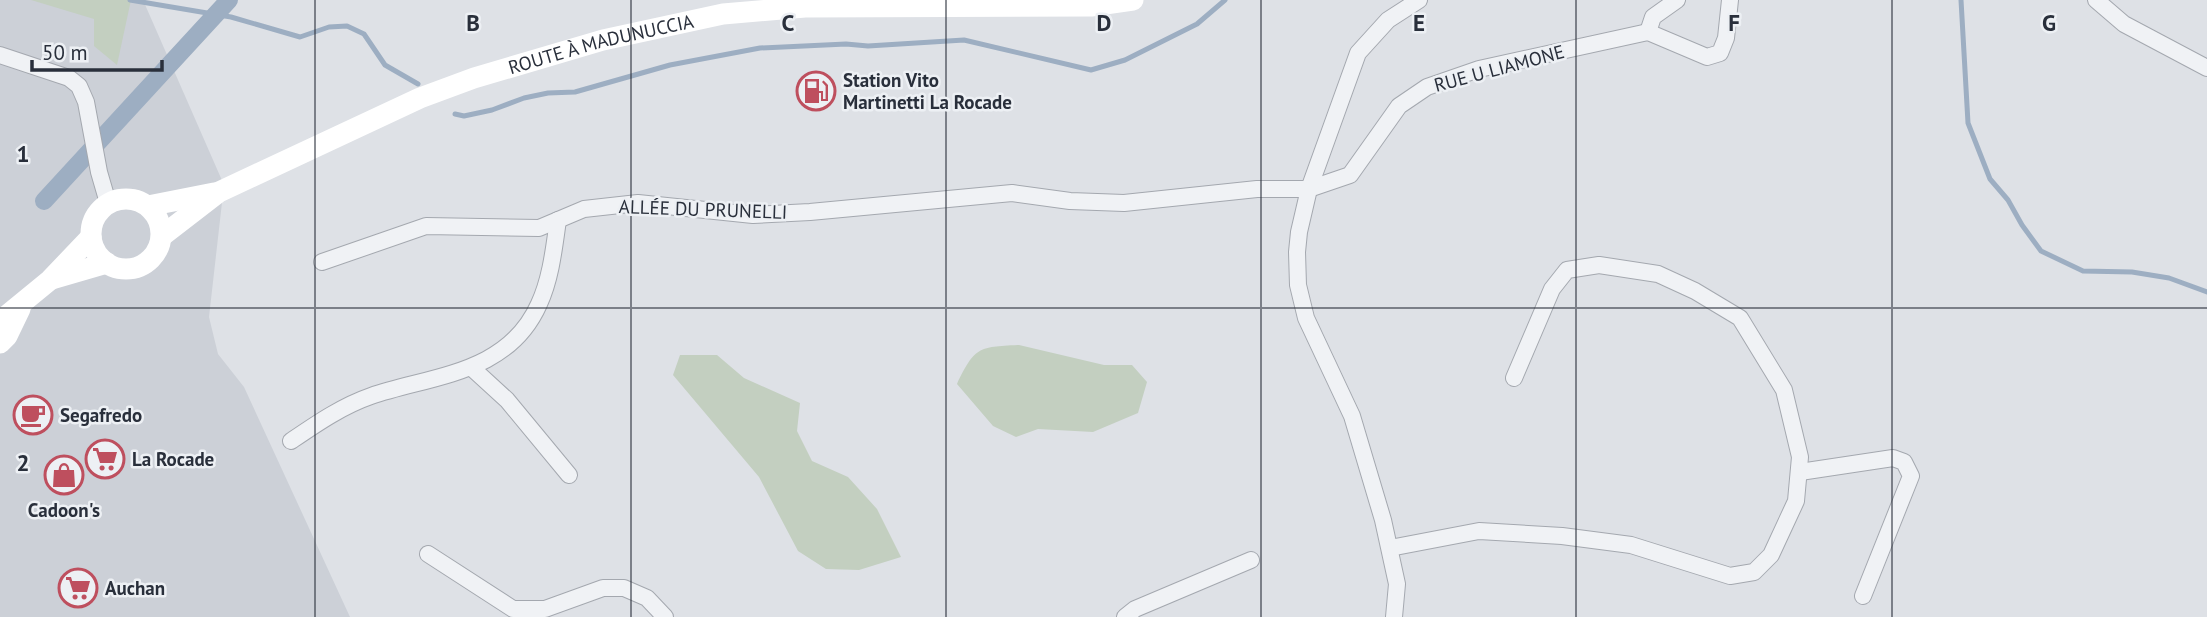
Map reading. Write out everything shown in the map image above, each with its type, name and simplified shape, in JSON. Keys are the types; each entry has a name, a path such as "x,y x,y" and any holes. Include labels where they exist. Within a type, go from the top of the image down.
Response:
{"main road":[{"name":"ROUTE À MADUNUCCIA","path":"162,236 219,192 365,122 463,82 603,40 715,16 805,7 1091,6 1133,0"},
{"name":"ROUTE À MADUNUCCIA","path":"148,206 219,192"},
{"path":"129,198 148,206 161,225 162,236 156,254 139,267 128,269 107,263 99,256 91,237 94,217 108,203 129,198"},
{"path":"0,321 50,280 91,237"},
{"path":"50,280 107,263"},
{"path":"0,343 7,336 22,303"}],"street":[{"path":"1394,617 1397,584 1390,548 1352,416 1306,318 1298,285 1299,232 1309,189 1358,53 1388,20 1419,0"},
{"path":"1677,0 1653,17 1648,32 1707,57 1720,53 1726,38 1730,0"},
{"path":"2096,0 2124,24 2207,68"},
{"name":"RUE U LIAMONE","path":"1309,189 1350,174 1399,106 1427,87 1479,69 1648,32"},
{"path":"0,55 69,78 79,86 86,103 99,172 108,203"},
{"name":"ALLÉE DU PRUNELLI","path":"322,262 426,226 539,228 584,209 638,203 752,215 1012,193 1070,201 1124,203 1257,189 1309,189"},
{"path":"291,441 322,419 369,396 471,368 519,334 540,303 552,262 558,220"},
{"path":"1390,548 1479,531 1562,536 1631,545 1730,576 1754,572 1771,555 1796,501 1800,457 1784,390 1740,318 1695,291 1658,274 1599,265 1567,270 1552,289 1514,378"},
{"path":"471,368 507,400 569,475"},
{"path":"1800,472 1893,458 1904,462 1911,476 1863,596"},
{"path":"428,554 513,609 544,609 603,588 624,588 647,598 665,617"},
{"path":"1125,617 1135,609 1251,560"}],"shaded area":[{"path":"0,0 143,0 224,185 209,317 218,354 244,387 350,617 0,617"}],"green space":[{"path":"31,0 131,0 117,65 94,46 94,19"},
{"path":"1019,345 1104,365 1132,365 1147,382 1138,413 1093,432 1038,429 1016,437 993,426 957,384 979,351"},
{"path":"680,355 717,355 744,378 800,403 797,431 812,461 848,477 877,509 901,557 859,570 826,569 798,551 759,477 673,375"}],"waterway":[{"path":"130,0 231,17 300,37 329,27 347,26 364,34 385,65 418,84"},
{"path":"44,201 229,0"},
{"path":"455,114 464,116 492,110 524,98 548,93 575,92 670,65 760,48 846,44 868,46 964,40 1091,70 1125,60 1197,24 1225,0"},
{"path":"1961,0 1968,123 1990,179 2008,200 2041,251 2083,271 2132,272 2169,278 2207,292"}],"place":[{"name":"Station Vito Martinetti La Rocade","path":"816,91"},
{"name":"Segafredo","path":"33,415"},
{"name":"La Rocade","path":"105,459"},
{"name":"Cadoon's","path":"64,475"},
{"name":"Auchan","path":"78,588"}]}
